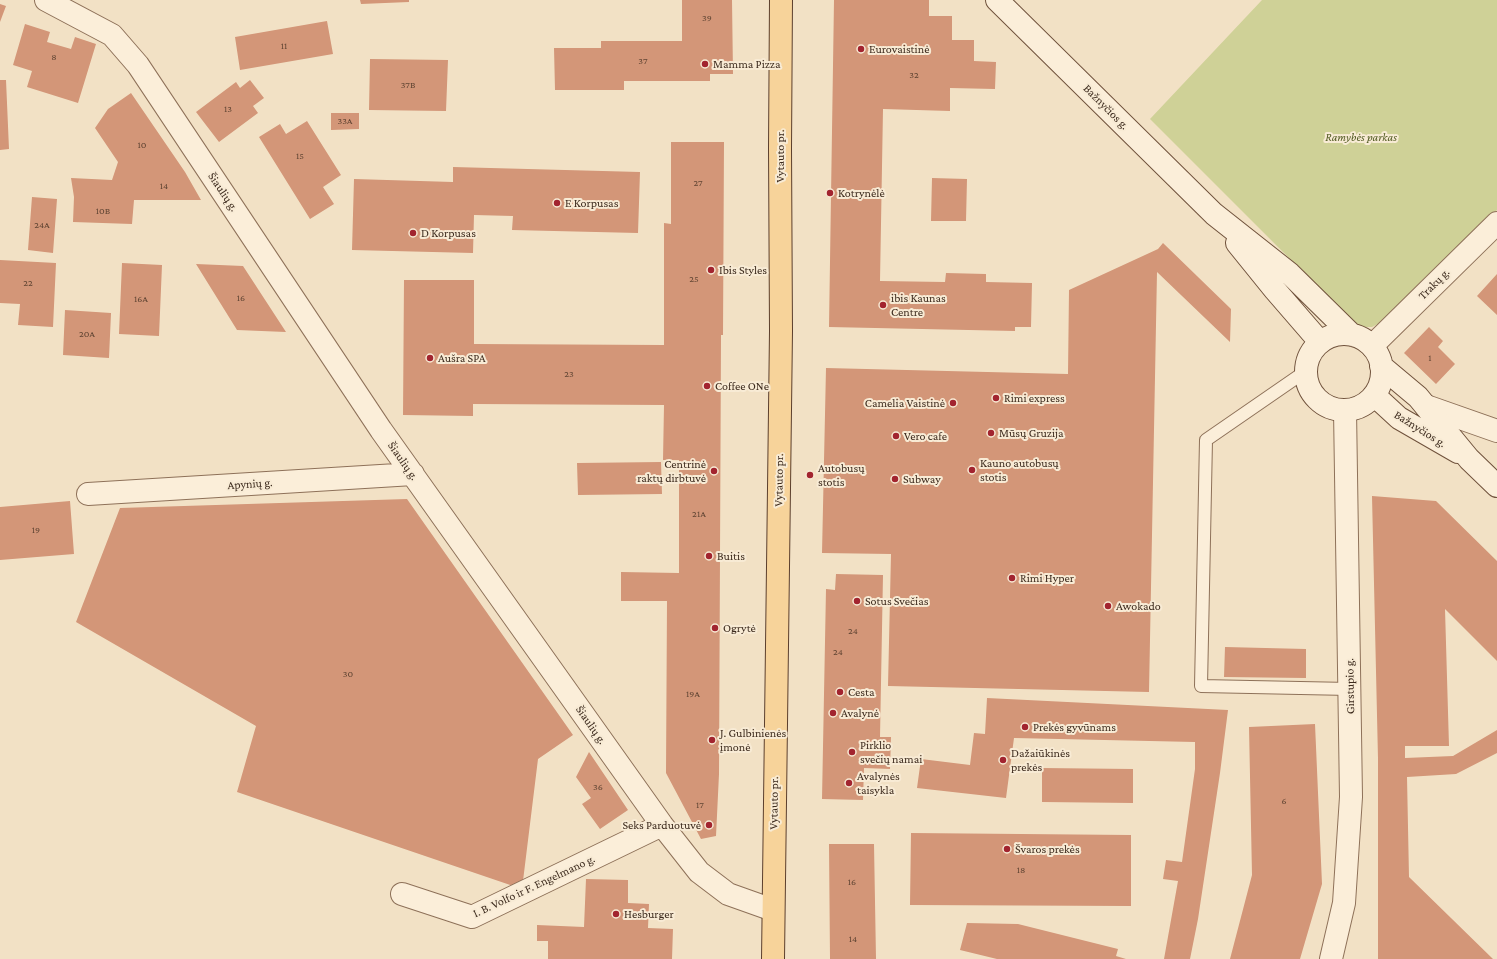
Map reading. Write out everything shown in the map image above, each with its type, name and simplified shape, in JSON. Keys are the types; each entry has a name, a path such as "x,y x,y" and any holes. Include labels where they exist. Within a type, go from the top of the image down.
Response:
{"main road":[{"name":"Vytauto pr.","path":"773,959 781,331 781,0"}],"street":[{"name":"Šiaulių g.","path":"46,0 112,35 138,65 381,430 662,825 699,872 728,894 773,910"},
{"name":"Bažnyčios g.","path":"997,0 1214,214 1290,274 1352,335"},
{"name":"Bažnyčios g.","path":"1214,214 1275,290 1320,342"},
{"name":"Trakų g.","path":"1372,346 1495,226"},
{"path":"1341,334 1352,335 1363,339 1372,346 1378,355 1382,376 1379,386 1374,395 1366,403 1356,408 1345,410 1325,406 1310,391 1306,371 1308,360 1312,350 1320,342 1341,334"},
{"name":"Bažnyčios g.","path":"1381,366 1418,397 1469,458 1497,486"},
{"name":"Bažnyčios g.","path":"1374,395 1399,418 1469,458"},
{"name":"Bažnyčios g.","path":"1426,406 1497,431"},
{"name":"Girstupio g.","path":"1331,959 1344,903 1351,797 1345,410"},
{"name":"Apynių g.","path":"88,494 413,474"},
{"name":"I. B. Volfo ir F. Engelmano g.","path":"402,894 472,917 662,825"}],"lane":[{"path":"1306,371 1206,440 1201,686 1350,689"}],"green space":[{"name":"Ramybės parkas","path":"1262,0 1497,0 1497,210 1389,318 1372,327 1358,327 1150,119"}],"building":[{"path":"360,0 409,0 409,2 361,4"},
{"path":"682,0 732,0 733,74 710,74 710,81 624,81 624,90 555,90 554,48 601,48 601,41 682,41"},
{"path":"834,0 929,0 929,16 952,16 952,40 974,40 974,61 996,62 995,89 950,88 950,111 883,109 880,281 945,282 946,273 986,274 986,282 1032,283 1031,327 1015,327 1015,331 829,327"},
{"path":"0,4 6,6 0,22"},
{"path":"327,21 333,54 240,70 235,37"},
{"path":"25,24 50,32 47,42 71,49 75,37 96,44 78,103 27,87 32,71 13,65"},
{"path":"370,59 448,60 446,111 369,110"},
{"path":"0,80 6,80 9,149 0,150"},
{"path":"250,80 264,98 253,106 258,113 219,142 196,112 236,82 240,88"},
{"path":"131,93 185,172 201,200 134,200 132,224 73,222 74,197 71,178 112,180 118,162 95,128 108,109"},
{"path":"331,113 359,113 359,129 331,130"},
{"path":"307,121 341,175 323,187 334,204 310,219 259,137 280,124 286,134"},
{"path":"671,142 724,142 723,335 721,335 719,774 716,836 701,839 666,773 667,601 621,601 621,572 679,573 679,460 663,460 664,405 473,404 473,416 403,415 404,280 474,280 474,344 664,345 664,223 671,224"},
{"path":"453,167 640,172 638,233 512,230 513,216 474,215 473,253 352,250 354,179 453,182"},
{"path":"932,178 967,179 966,221 931,221"},
{"path":"32,197 57,199 53,253 28,250"},
{"name":"Kauno autobusų stotis","path":"1163,243 1231,309 1230,342 1157,272 1149,692 888,686 891,554 822,553 826,368 1068,374 1069,290 1158,249"},
{"path":"0,260 56,263 53,327 18,325 20,304 0,303"},
{"path":"122,263 162,265 159,336 119,334"},
{"path":"196,264 243,266 286,332 237,330"},
{"path":"1497,274 1497,315 1477,296"},
{"path":"65,310 111,313 109,358 63,355"},
{"path":"1429,327 1443,341 1438,347 1455,364 1436,384 1404,353"},
{"path":"661,462 662,494 578,495 577,463"},
{"path":"1372,496 1436,501 1497,561 1497,661 1445,609 1449,746 1405,746 1405,758 1453,756 1497,730 1497,753 1456,774 1407,777 1409,877 1493,959 1378,959 1378,759"},
{"path":"407,499 573,735 538,759 522,889 237,792 256,726 76,622 120,508"},
{"path":"70,501 74,554 0,560 0,507"},
{"path":"836,574 883,575 880,737 891,737 890,769 864,768 863,800 822,799 826,589 835,590"},
{"path":"1225,647 1306,649 1306,678 1224,677"},
{"path":"987,698 1228,710 1198,919 1190,959 1164,959 1178,881 1163,879 1166,860 1182,862 1195,769 1195,742 1014,738 1006,798 917,788 921,759 970,765 974,733 985,734"},
{"path":"1315,724 1322,884 1300,959 1230,959 1252,875 1249,727"},
{"path":"589,752 628,810 600,829 582,804 591,798 576,777"},
{"path":"1042,768 1133,769 1133,803 1042,802"},
{"path":"911,833 1131,835 1131,906 910,905"},
{"path":"829,844 874,844 876,959 830,959"},
{"name":"Hesburger","path":"586,879 628,880 628,903 649,904 648,928 673,929 672,959 548,959 548,941 537,941 537,925 584,927"},
{"path":"967,923 1018,924 1118,949 1116,956 1126,959 997,959 960,950"}],"place":[{"name":"Eurovaistinė","path":"861,49"},
{"name":"Mamma Pizza","path":"705,64"},
{"name":"Kotrynėlė","path":"830,193"},
{"name":"E Korpusas","path":"557,203"},
{"name":"D Korpusas","path":"413,233"},
{"name":"Ibis Styles","path":"711,270"},
{"name":"ibis Kaunas Centre","path":"883,305"},
{"name":"Aušra SPA","path":"430,358"},
{"name":"Coffee ONe","path":"707,386"},
{"name":"Rimi express","path":"996,398"},
{"name":"Camelia Vaistinė","path":"953,403"},
{"name":"Mūsų Gruzija","path":"991,433"},
{"name":"Vero cafe","path":"896,436"},
{"name":"Kauno autobusų stotis","path":"972,470"},
{"name":"Centrinė raktų dirbtuvė","path":"714,471"},
{"name":"Autobusų stotis","path":"810,475"},
{"name":"Subway","path":"895,479"},
{"name":"Buitis","path":"709,556"},
{"name":"Rimi Hyper","path":"1012,578"},
{"name":"Sotus Svečias","path":"857,601"},
{"name":"Awokado","path":"1108,606"},
{"name":"Ogrytė","path":"715,628"},
{"name":"Cesta","path":"840,692"},
{"name":"Avalynė","path":"833,713"},
{"name":"Prekės gyvūnams","path":"1025,727"},
{"name":"J. Gulbinienės įmonė","path":"712,740"},
{"name":"Pirklio svečių namai","path":"852,752"},
{"name":"Dažaiūkinės prekės","path":"1003,760"},
{"name":"Avalynės taisykla","path":"849,783"},
{"name":"Seks Parduotuvė","path":"709,825"},
{"name":"Švaros prekės","path":"1007,849"},
{"name":"Hesburger","path":"616,914"}]}
